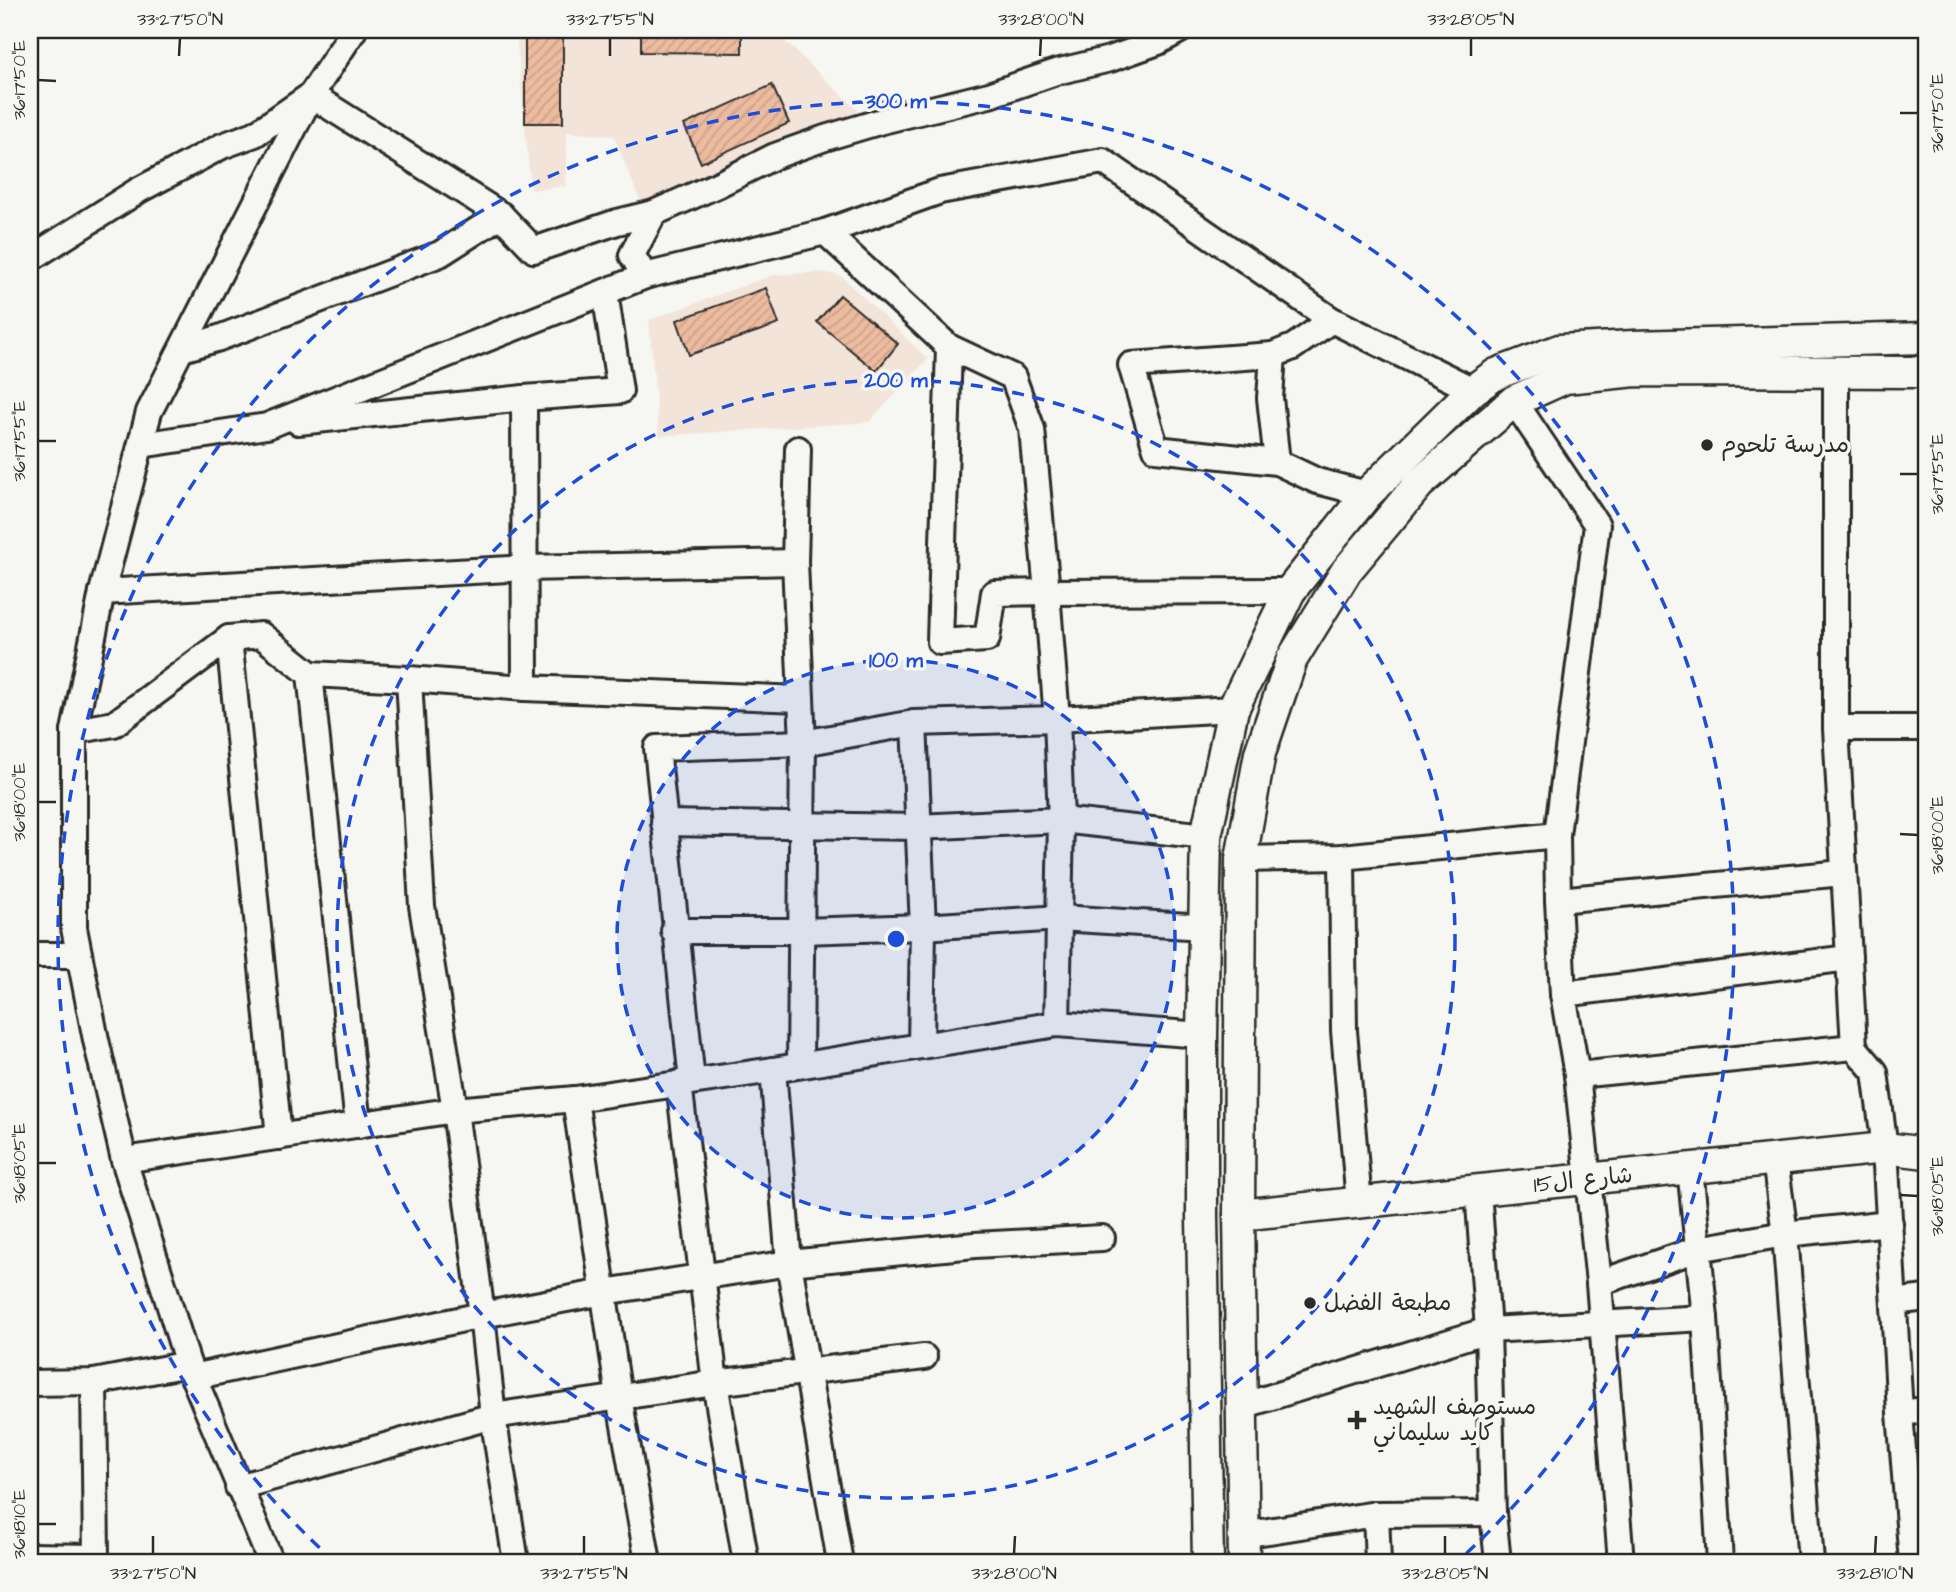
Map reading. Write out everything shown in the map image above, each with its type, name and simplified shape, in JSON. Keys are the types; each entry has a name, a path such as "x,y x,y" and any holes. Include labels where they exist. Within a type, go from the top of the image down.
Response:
{"main road":[{"path":"1208,1562 1202,1217 1206,836 1233,709 1290,591 1367,494 1473,390 1496,374 1559,350 1646,345 1926,338"},
{"path":"1244,1549 1239,1215 1241,859 1260,752 1292,659 1346,570 1419,484 1514,401 1565,378 1636,371 1926,372"},
{"name":"شارع ال15","path":"1239,1215 1885,1148 1926,1153"}],"street":[{"path":"271,1562 191,1371 124,1160 74,928 74,731 102,592 149,412 311,94 354,30"},
{"path":"311,94 500,215 534,250 617,222 654,213 775,156 825,138 989,95 1056,72 1110,59 1158,42 1180,30"},
{"path":"30,259 139,190 222,146 255,134 311,94"},
{"path":"267,426 645,276 825,232 940,191 1103,161 1332,320 1473,390"},
{"path":"645,276 632,255 654,213"},
{"path":"182,349 219,338 440,254 500,215"},
{"path":"825,232 949,347 1013,377 1032,429 1057,719 1061,820 1057,1024"},
{"path":"141,445 267,426 524,398 620,391 605,292"},
{"path":"1332,320 1293,347 1273,355 1131,365 1156,449 1277,462 1317,481 1367,494"},
{"path":"949,347 940,642 987,639 994,593 1290,591"},
{"path":"1273,355 1269,398 1277,462"},
{"path":"1836,373 1836,728 1854,1047 1875,1072 1885,1148 1900,1413 1917,1487 1912,1562"},
{"path":"524,398 524,688"},
{"path":"1514,401 1597,525 1557,835 1558,900 1563,994 1577,1075 1599,1283 1621,1562"},
{"path":"798,449 796,562 803,743 800,1065"},
{"path":"102,592 526,568 796,562"},
{"path":"74,731 114,724 229,638 261,635 310,674 524,688 801,699"},
{"path":"229,638 279,1137"},
{"path":"310,674 358,1125"},
{"path":"409,679 422,905 454,1110 493,1416 516,1562"},
{"path":"746,1562 715,1383 702,1276 657,748 803,743 914,723 1057,719 1233,709"},
{"path":"914,723 923,927 921,1046"},
{"path":"1836,728 1926,728"},
{"path":"663,823 918,827 1061,820 1206,836"},
{"path":"1241,859 1342,857 1557,835"},
{"path":"1342,857 1344,1031 1359,1203"},
{"path":"1558,900 1843,873"},
{"path":"674,931 923,927 1060,918 1204,927"},
{"path":"30,955 79,955"},
{"path":"1563,994 1849,958"},
{"path":"124,1160 454,1110 575,1099 1057,1024 1202,1035"},
{"path":"1577,1075 1854,1047"},
{"path":"773,1070 789,1263 840,1562"},
{"path":"575,1099 619,1397 648,1562"},
{"path":"1774,1160 1785,1234 1811,1562"},
{"path":"1690,1168 1705,1318 1720,1562"},
{"path":"1478,1191 1488,1330 1493,1513 1498,1562"},
{"path":"1599,1283 1698,1249 1785,1234 1890,1223"},
{"path":"30,1383 94,1382 191,1371 604,1292 789,1263 975,1245 1102,1238"},
{"path":"1895,1303 1926,1298"},
{"path":"1242,1406 1488,1330 1705,1318"},
{"path":"238,1487 493,1416 715,1383 924,1357"},
{"path":"30,1556 96,1557 94,1382"},
{"path":"1900,1413 1926,1410"},
{"path":"1244,1549 1376,1514 1493,1513"},
{"path":"1376,1514 1378,1562"}],"shaded area":[{"path":"516,30 773,30 859,111 642,206 614,136 567,132 566,186 531,190"},
{"path":"822,272 841,276 928,359 869,422 659,436 649,320 773,275"}],"building":[{"path":"525,30 563,30 563,123 525,123"},
{"path":"641,30 742,30 742,53 641,52"},
{"path":"772,85 789,123 701,163 684,125"},
{"path":"766,288 779,324 689,355 677,320"},
{"path":"840,295 898,344 876,371 817,322"}],"place":[{"name":"مدرسة تلحوم","path":"1707,445"},
{"name":"مطبعة الفضل","path":"1310,1303"},
{"name":"مستوصف الشهيد كايد سليماني","path":"1357,1420"}]}
